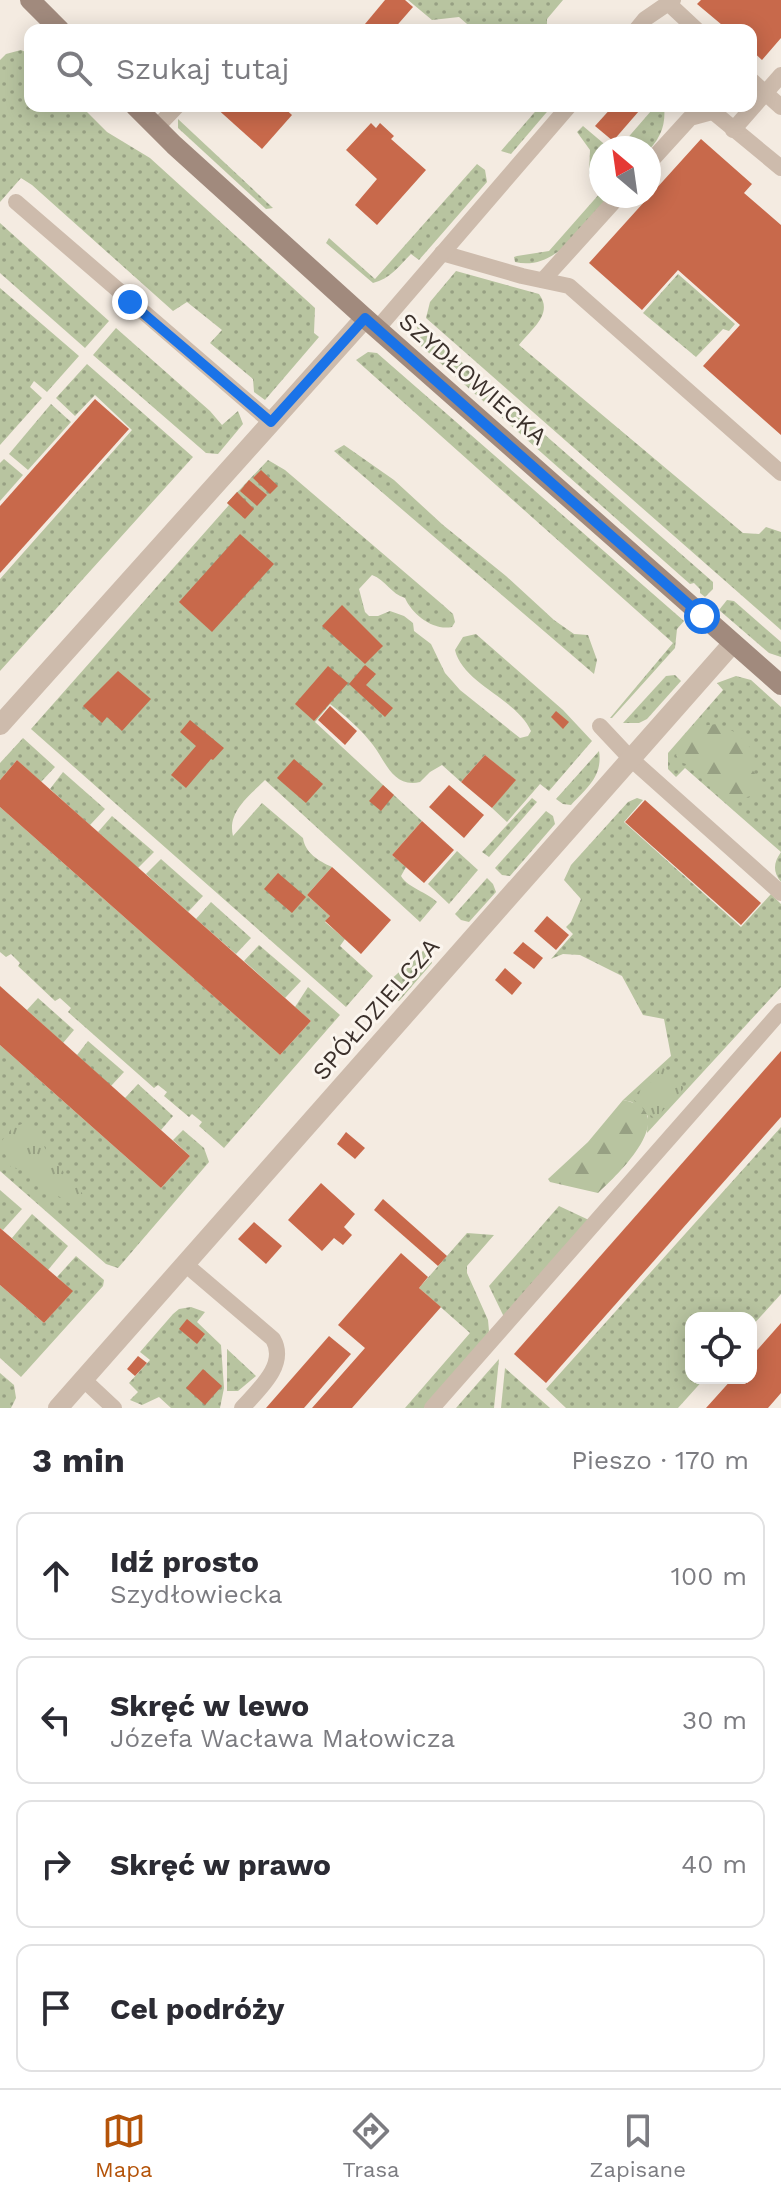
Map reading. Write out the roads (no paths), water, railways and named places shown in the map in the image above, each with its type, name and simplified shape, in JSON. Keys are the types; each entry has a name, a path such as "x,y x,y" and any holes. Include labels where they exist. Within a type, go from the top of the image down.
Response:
{"street":[{"path":"30,0 54,24"},
{"name":"SZYDŁOWIECKA","path":"141,112 371,324 781,685"},
{"path":"0,725 266,428 371,324"},
{"path":"266,428 277,448"},
{"name":"SPÓŁDZIELCZA","path":"58,1408 733,643"}],"lane":[{"path":"640,24 665,1 690,24"},
{"path":"757,102 781,75"},
{"path":"757,86 781,107"},
{"path":"156,128 171,112"},
{"path":"371,324 442,253 564,112"},
{"path":"661,150 690,118 703,112"},
{"path":"712,112 781,168"},
{"path":"733,130 749,112"},
{"path":"16,202 266,428"},
{"path":"543,280 608,208"},
{"path":"442,253 569,286 781,473"},
{"path":"600,726 631,759 781,893"},
{"path":"432,1408 781,1011"},
{"path":"185,1264 273,1339 278,1348 278,1360 272,1372 242,1408"},
{"path":"84,1380 114,1408"}]}
